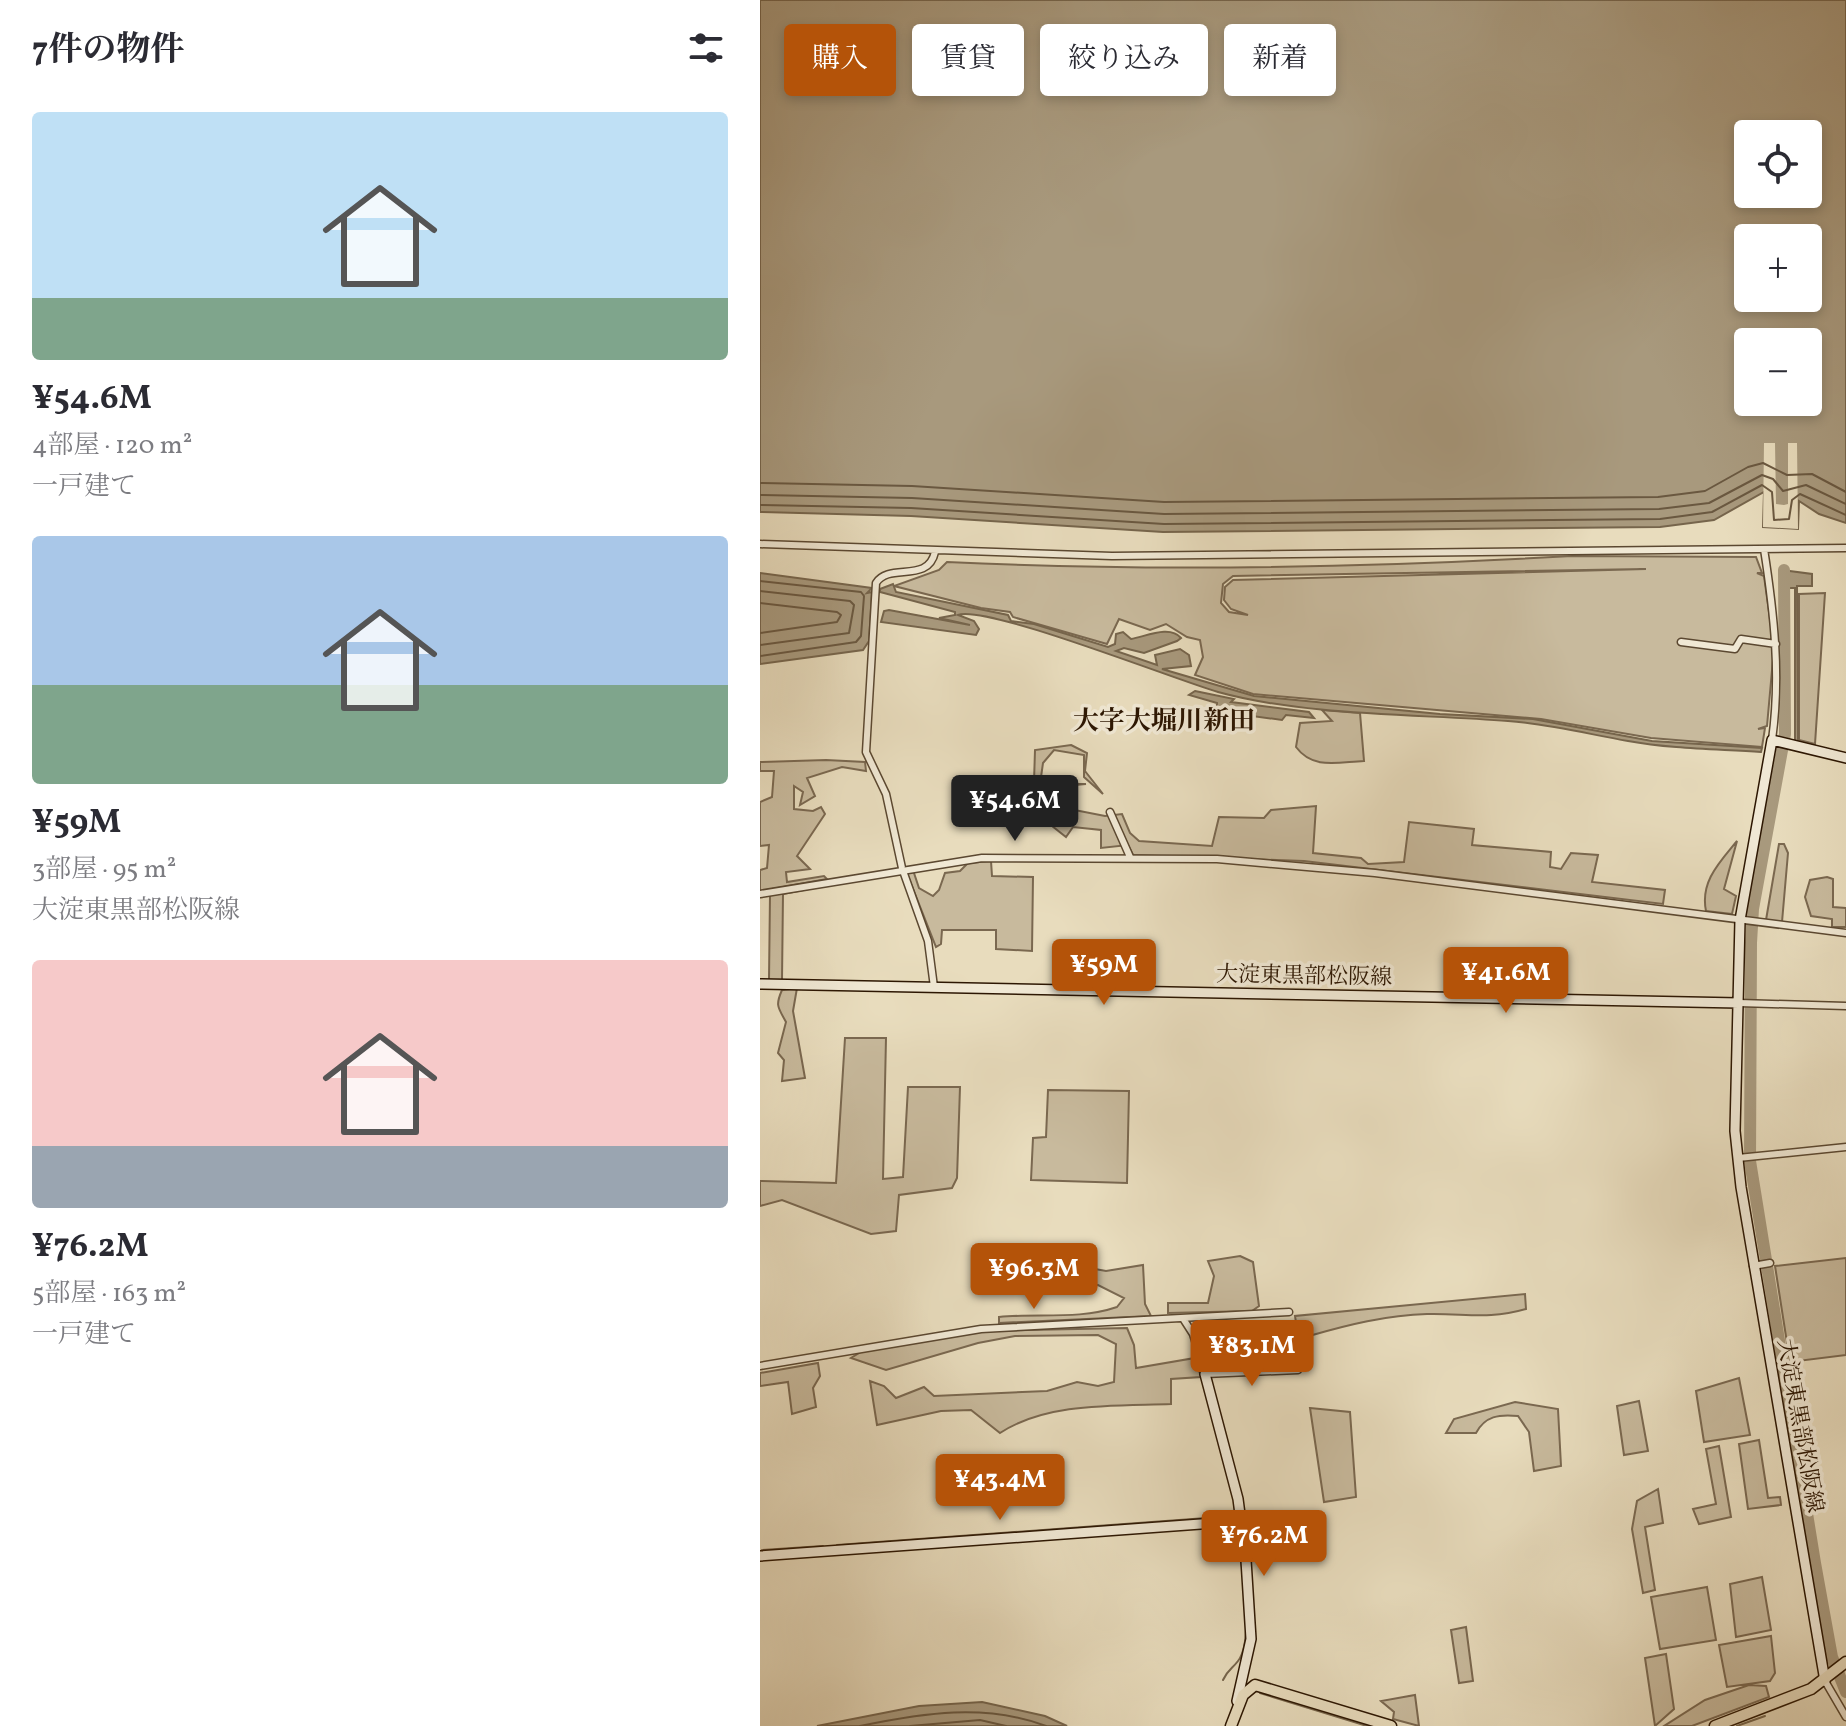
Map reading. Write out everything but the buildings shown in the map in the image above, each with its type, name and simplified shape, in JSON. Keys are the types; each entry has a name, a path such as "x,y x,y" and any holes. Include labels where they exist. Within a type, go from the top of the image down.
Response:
{"main road":[{"path":"1741,1003 1743,921 1774,740 1846,758"},
{"name":"大淀東黒部松阪線","path":"760,984 1741,1003 1741,1158 1756,1265 1836,1671"},
{"path":"1205,1374 1242,1521 1251,1639 1232,1721"},
{"path":"760,1556 1242,1521"},
{"path":"1244,1667 1247,1675 1262,1685 1391,1726"},
{"path":"1715,1726 1791,1698 1836,1671"},
{"path":"1232,1721 1248,1688 1262,1685"}],"street":[{"path":"760,544 1112,556 1846,548"},
{"path":"1764,549 1776,644 1774,740"},
{"path":"934,987 928,941 902,868 883,783 866,752 875,594 881,576 917,572 930,562 935,552"},
{"path":"1681,642 1735,649 1741,639 1776,644"},
{"path":"1110,812 1130,857"},
{"path":"760,894 902,868 982,858 1130,857 1290,863 1846,933"},
{"path":"1741,1003 1846,1006"},
{"path":"1741,1158 1846,1147"},
{"path":"1756,1265 1770,1263"},
{"path":"760,1366 981,1329 1289,1312"},
{"path":"1184,1320 1193,1334 1205,1374 1298,1370"},
{"path":"1836,1671 1846,1717"}],"shaded area":[{"path":"1572,556 1756,557 1762,573 1757,573 1764,576 1774,648 1767,726 1758,729 1765,728 1762,747 1651,738 1541,719 1253,694 1195,675 1203,657 1200,640 1187,637 1166,624 1150,630 1119,619 1107,644 1013,617 1010,612 981,608 894,586 939,570 947,562 1181,568","holes":["1646,569 1233,580 1225,587 1224,600 1231,609 1248,615 1229,612 1221,603 1223,584 1233,576"]},
{"path":"1825,593 1815,744 1799,740 1799,594"},
{"path":"1322,710 1360,713 1364,761 1318,762 1296,747 1300,723 1332,721"},
{"path":"1071,745 1087,753 1085,771 1103,794 1084,777 1084,755 1054,750 1043,763 1041,777 1065,784 1086,784 1041,788 1034,782 1035,750"},
{"path":"760,762 865,762 866,771 842,767 807,778 815,796 800,805 803,792 794,786 794,809 813,811 821,807 825,814 797,856 810,869 786,872 787,882 824,876 827,879 760,891 760,870 767,868 769,845 760,846 760,802 772,797 774,771 760,771"},
{"path":"1049,805 1105,816 1122,814 1130,833 1139,841 1212,846 1219,817 1264,818 1271,810 1316,806 1313,853 1361,858 1368,864 1404,862 1409,822 1474,829 1472,845 1551,852 1550,867 1561,869 1571,853 1598,855 1592,882 1665,890 1663,904 1304,861 1133,855 1128,845 1101,848 1101,830 1073,827 1066,837 1052,826"},
{"path":"1737,841 1724,889 1736,896 1732,914 1706,911 1708,882"},
{"path":"1779,844 1784,844 1788,853 1782,922 1766,920"},
{"path":"991,861 992,876 1033,877 1032,951 996,949 996,930 942,930 941,944 936,947 906,871 913,870 919,888 933,896 939,890 945,873 960,871 968,863"},
{"path":"1833,879 1833,907 1846,908 1846,927 1832,927 1832,919 1811,916 1805,897 1810,880"},
{"path":"814,888 783,894 782,980 769,980 770,895"},
{"path":"797,988 793,1011 805,1078 782,1081 784,1060 778,1053 786,1022 778,1003 782,990"},
{"path":"845,1038 886,1038 883,1179 903,1177 908,1087 960,1087 957,1178 952,1188 899,1195 896,1231 871,1234 782,1200 760,1206 760,1181 836,1183"},
{"path":"1048,1090 1129,1091 1127,1183 1031,1180 1033,1138 1046,1137"},
{"path":"1240,1256 1253,1262 1259,1306 1252,1311 1168,1313 1168,1303 1208,1303 1214,1276 1208,1261"},
{"path":"1846,1258 1846,1355 1790,1362 1775,1266"},
{"path":"1073,1265 1106,1271 1143,1265 1145,1304 1151,1316 999,1323 999,1317 1073,1315 1117,1307 1124,1298 1098,1285 1086,1285 1080,1277 993,1275 989,1289 984,1288 984,1268 1027,1271"},
{"path":"1525,1294 1526,1309 1512,1312 1397,1316 1309,1336 1298,1335 1295,1316"},
{"path":"1127,1328 1134,1345 1136,1368 1195,1358 1201,1377 1171,1379 1171,1404 1060,1411 1019,1423 1000,1433 971,1410 941,1411 877,1425 870,1381 884,1386 896,1398 924,1387 934,1396 1047,1391 1077,1382 1098,1386 1114,1382 1116,1344 1098,1335 1015,1336 978,1343 886,1370 851,1358 864,1350 984,1331"},
{"path":"818,1363 820,1376 813,1388 816,1407 792,1414 788,1382 760,1386 760,1373"},
{"path":"1739,1378 1750,1435 1704,1442 1696,1391"},
{"path":"1639,1401 1648,1451 1624,1455 1617,1406"},
{"path":"1515,1402 1558,1409 1561,1466 1534,1471 1529,1432 1518,1416 1493,1417 1476,1433 1446,1433 1454,1419"},
{"path":"1310,1408 1350,1412 1356,1497 1324,1502"},
{"path":"1759,1440 1768,1498 1780,1497 1781,1505 1748,1509 1739,1444"},
{"path":"1719,1446 1731,1517 1699,1524 1693,1509 1716,1504 1706,1449"},
{"path":"1658,1489 1663,1523 1645,1527 1655,1590 1643,1593 1632,1529 1637,1501"},
{"path":"1762,1577 1771,1630 1736,1637 1730,1584"},
{"path":"1707,1587 1716,1640 1660,1649 1651,1597"},
{"path":"1466,1627 1473,1681 1459,1683 1451,1630"},
{"path":"1771,1636 1775,1673 1770,1681 1727,1687 1719,1645"},
{"path":"1666,1654 1674,1709 1655,1726 1645,1658"},
{"path":"1749,1685 1766,1686 1769,1697 1692,1726 1664,1726 1705,1700"},
{"path":"1415,1695 1419,1726 1393,1719 1394,1712 1381,1701"}],"water":[{"path":"760,0 1846,0 1846,523 1819,514 1799,501 1798,529 1763,527 1764,492 1714,520 1660,527 1163,532 911,516 760,512"},
{"path":"1782,570 1812,574 1812,586 1797,586 1798,741 1795,741 1795,588 1782,588"},
{"path":"760,573 872,588 867,593 872,592 869,641 863,650 760,664"},
{"path":"893,584 896,592 1008,615 1011,621 1034,624 1108,647 1115,644 1116,634 1123,632 1131,639 1171,632 1181,638 1144,653 1124,648 1116,651 1157,665 1155,655 1180,649 1189,655 1191,666 1162,669 1254,696 1440,714 1533,719 1652,741 1762,748 1761,752 1661,746 1523,722 1324,710 1252,700 1218,692 1004,621 958,615 974,621 979,629 976,635 881,622 884,611 889,610 970,625 939,618 955,615 955,612 880,592 880,589"},
{"path":"1195,691 1234,699 1231,702 1309,712 1314,718 1286,715 1282,720 1238,714 1232,722 1216,717 1217,703 1189,695"},
{"path":"982,1702 1045,1716 1067,1726 817,1726 919,1706"}],"pier":[{"path":"1764,443 1775,443 1776,504 1784,505 1788,504 1788,443 1797,443 1798,529 1763,527"}],"waterway":[{"path":"1784,570 1785,734 1753,909 1751,943 1750,1161 1815,1563 1832,1657 1846,1692"},
{"path":"837,1545 1220,1517"},
{"path":"762,1550 823,1546"},
{"path":"1223,1680 1238,1661 1245,1639 1246,1607 1240,1549"},
{"path":"1260,1693 1367,1726"},
{"path":"1737,1726 1765,1716"}],"district":[{"name":"大字大堀川新田","path":"1164,722"}]}
